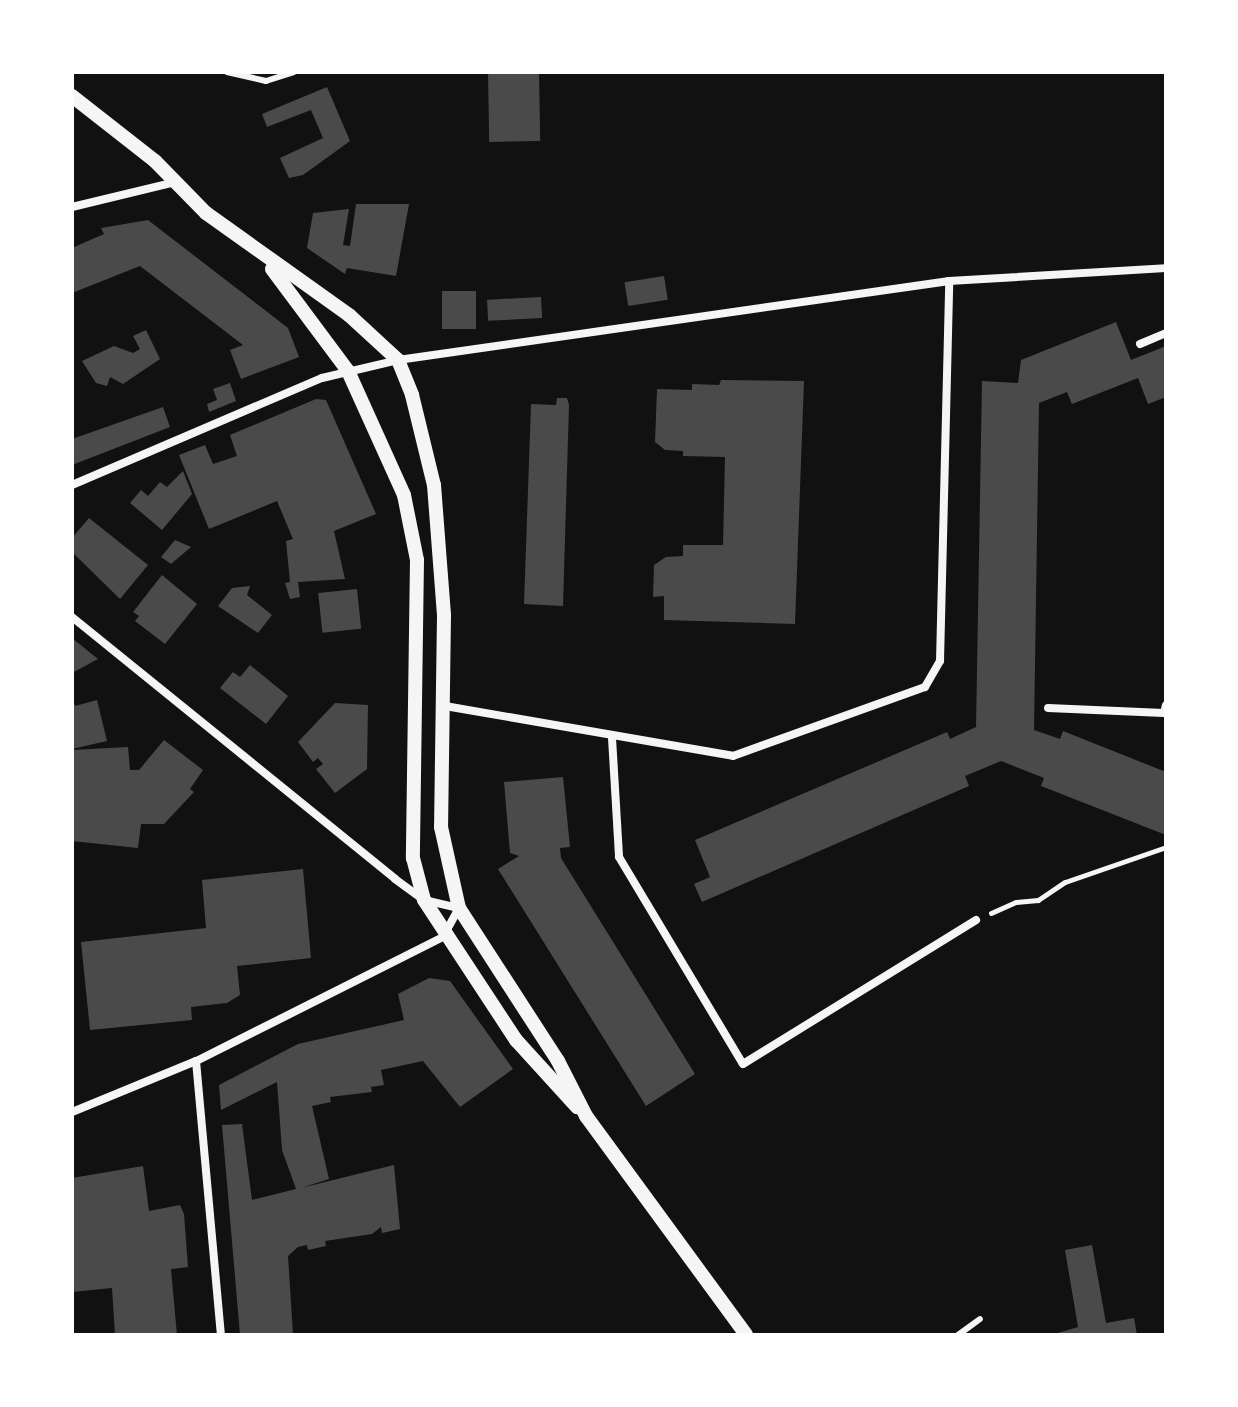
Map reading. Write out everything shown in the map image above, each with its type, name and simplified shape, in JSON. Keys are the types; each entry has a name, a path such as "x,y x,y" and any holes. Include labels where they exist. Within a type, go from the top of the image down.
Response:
{"street":[{"path":"72,96 263,258 349,315 398,360 412,395 434,485 445,706 441,827 459,908 558,1061 586,1116 746,1335"},
{"path":"72,207 176,182"},
{"path":"263,258 348,371 404,495 417,560 413,858 424,900 443,937 537,1068 586,1116"},
{"path":"72,485 348,371 398,360 949,281 1166,268"},
{"path":"445,706 612,738 733,756 925,687 940,661 949,281"},
{"path":"1140,344 1166,333"},
{"path":"72,617 424,900 459,908"},
{"path":"1048,708 1165,711"},
{"path":"612,738 619,857 743,1064 976,920"},
{"path":"72,1112 196,1061 443,937 459,908"},
{"path":"196,1061 221,1335"}],"lane":[{"path":"227,72 266,81 294,72"},
{"path":"958,1335 980,1319"}],"path":[{"path":"976,920 1166,847"}],"building":[{"path":"539,72 540,141 489,142 488,73"},
{"path":"327,87 350,141 303,175 289,178 280,158 323,138 311,110 267,127 262,114"},
{"path":"356,204 409,204 396,276 347,268 345,274 307,248 313,213 349,209 343,245 350,246"},
{"path":"148,220 288,328 299,357 241,379 230,350 243,345 140,266 72,293 72,248 104,234 101,228"},
{"path":"664,276 668,300 628,306 624,282"},
{"path":"442,291 476,291 476,329 442,329"},
{"path":"541,297 542,318 488,321 487,300"},
{"path":"1116,322 1131,360 1166,346 1166,397 1148,404 1138,378 1072,404 1067,392 1039,403 1034,730 1060,739 1063,731 1166,772 1166,835 1041,786 1044,778 1001,761 965,776 969,786 702,902 694,884 710,877 695,840 947,732 950,739 976,727 982,381 1018,383 1021,360"},
{"path":"146,330 160,359 123,384 110,377 107,386 96,383 82,361 114,346 133,353 140,349 133,336"},
{"path":"721,380 804,381 795,624 664,620 664,596 653,597 654,565 666,557 683,556 683,545 723,545 725,457 683,456 683,451 665,450 655,442 657,389 692,390 692,384 719,385"},
{"path":"230,383 236,401 209,412 207,404 217,400 213,389"},
{"path":"557,398 567,398 569,405 563,606 524,604 531,404 556,405"},
{"path":"316,399 326,400 376,514 334,531 345,579 298,582 300,597 290,599 285,583 290,582 286,541 293,539 277,501 209,529 179,455 205,445 213,464 237,456 230,435"},
{"path":"163,407 170,427 72,465 72,439"},
{"path":"183,471 192,494 162,530 130,503 141,490 148,496 160,482 167,487"},
{"path":"89,518 148,565 120,599 72,552 72,538"},
{"path":"175,540 191,547 171,564 161,557"},
{"path":"162,575 197,604 165,644 135,621 139,616 133,612"},
{"path":"250,586 247,595 272,615 258,633 218,606 232,588"},
{"path":"357,589 361,629 322,633 318,593"},
{"path":"72,638 98,659 72,673"},
{"path":"250,665 288,696 266,724 220,688 233,672 240,677"},
{"path":"73,699 75,706 97,700 107,741 72,749"},
{"path":"335,703 368,705 367,769 335,793 316,769 323,764 318,758 313,762 298,742"},
{"path":"164,740 203,770 190,789 194,792 164,824 141,824 138,848 72,841 72,750 128,747 130,770 139,770"},
{"path":"563,777 570,847 560,848 561,858 695,1074 646,1106 498,869 519,856 510,853 504,782"},
{"path":"303,869 311,958 237,966 240,995 227,1003 191,1007 192,1020 90,1030 81,942 206,928 202,880"},
{"path":"429,978 450,981 513,1069 460,1107 423,1061 381,1070 384,1085 371,1087 372,1092 330,1097 331,1102 312,1106 329,1179 301,1188 394,1165 400,1229 382,1233 381,1227 372,1234 325,1241 326,1246 308,1250 307,1245 298,1247 288,1256 293,1334 240,1335 222,1125 242,1124 252,1200 296,1189 282,1150 277,1082 221,1110 219,1085 298,1044 404,1020 398,994"},
{"path":"143,1166 149,1211 180,1205 184,1214 188,1267 171,1269 177,1335 115,1335 112,1288 72,1292 72,1178"},
{"path":"1092,1245 1106,1323 1134,1318 1137,1335 1051,1335 1078,1327 1065,1250"}]}
